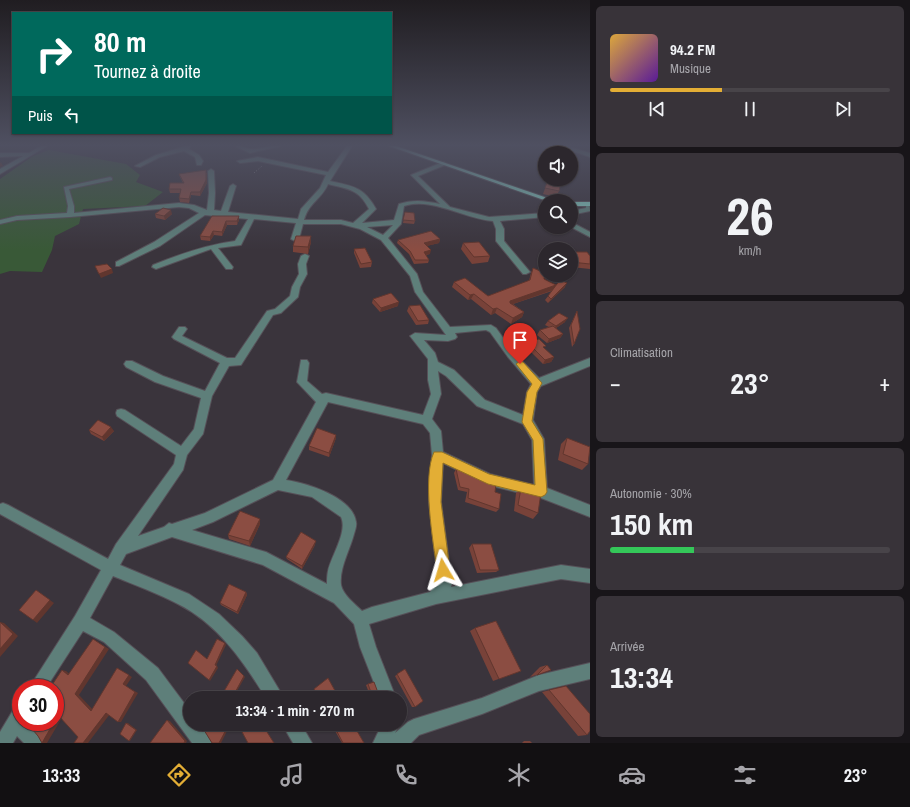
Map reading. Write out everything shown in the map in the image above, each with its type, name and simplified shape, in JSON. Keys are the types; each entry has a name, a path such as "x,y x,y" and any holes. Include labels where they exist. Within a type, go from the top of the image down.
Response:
{"main road":[{"path":"493,181 538,196"},
{"path":"578,204 589,204"}],"street":[{"path":"70,215 71,206 66,188 102,181"},
{"path":"118,264 157,244 206,212 212,193 211,181"},
{"path":"420,181 447,207"},
{"path":"294,239 304,209 320,193 327,182 358,190 367,197 373,209 355,225"},
{"path":"224,214 233,186"},
{"path":"384,238 398,222 401,206 407,202 447,207 496,219 538,216"},
{"path":"578,211 589,209 589,204"},
{"path":"0,222 17,218 70,215 179,205 206,212 252,217 300,222 341,222 355,225 384,238 414,276 419,292 452,337 415,336 432,355 433,380 436,394 426,420"},
{"path":"156,267 185,254 213,246 238,243 252,217"},
{"path":"496,219 500,229 500,241 526,272"},
{"path":"355,225 398,222"},
{"path":"578,228 590,235"},
{"path":"213,246 229,266"},
{"path":"182,329 177,337 226,362 238,362 270,313 278,311 294,296 296,287 303,274 302,264 305,256"},
{"path":"448,330 488,327 493,330 512,355 537,383"},
{"path":"43,679 80,621 121,549 179,466 182,453 199,431 207,396 226,362"},
{"path":"527,422 532,392 537,383 590,362"},
{"path":"304,363 302,382 322,401"},
{"path":"129,364 159,379 207,396"},
{"path":"433,364 450,373 481,403 527,422 538,439 541,492"},
{"path":"121,549 169,530 208,518 277,484 322,401 326,397 426,420 435,431 438,455 435,502 445,584 441,592 433,598"},
{"path":"121,413 182,453"},
{"path":"438,455 488,479 541,492 590,511"},
{"path":"277,484 302,488 315,492 346,513 350,522 348,533 335,572 334,585 338,598"},
{"path":"3,509 111,568 184,599 214,619 237,641 251,659 272,691"},
{"path":"169,530 266,560 338,598 360,620 368,647 385,691"},
{"path":"360,620 372,614 433,598 561,572 590,576"},
{"path":"80,621 109,637 152,674 202,743"},
{"path":"398,743 414,728 482,706 539,683 590,671"},
{"path":"3,743 12,728"},
{"path":"27,731 36,743"},
{"path":"295,731 303,743"},
{"path":"382,743 388,731"}],"green space":[{"path":"0,181 137,181 136,182 163,192 145,206 83,209 79,224 55,236 52,250 42,272 10,271 0,274"}],"building":[{"path":"183,181 206,181 200,192 191,192 189,199 179,198 181,189 169,189 170,183 184,183"},
{"path":"546,186 560,186 559,191 545,188"},
{"path":"163,208 171,210 164,216 155,214"},
{"path":"405,212 414,213 415,221 403,220"},
{"path":"212,216 239,216 237,221 226,221 222,232 213,231 210,237 200,236"},
{"path":"431,231 440,239 424,243 431,250 424,252 429,260 415,260 410,251 398,240"},
{"path":"296,236 311,236 308,247 293,246"},
{"path":"479,242 490,256 474,257 463,243"},
{"path":"365,248 372,262 361,264 354,249"},
{"path":"578,252 587,252 590,256 590,264 578,263"},
{"path":"107,264 112,269 99,274 95,266"},
{"path":"533,268 538,270 538,282 550,282 556,285 510,301 510,303 524,312 513,318 497,308 493,309 474,294 470,295 454,282 465,278 488,296 530,280"},
{"path":"558,282 567,283 551,299 548,296"},
{"path":"391,293 399,302 381,308 373,299"},
{"path":"420,305 429,320 418,321 409,306"},
{"path":"577,311 580,329 574,344 571,325"},
{"path":"559,313 568,318 556,326 548,321"},
{"path":"553,326 563,334 549,339 540,330"},
{"path":"539,339 546,346 543,347 554,357 545,360 527,342"},
{"path":"98,420 111,427 102,437 89,430"},
{"path":"317,428 336,435 329,453 309,446"},
{"path":"567,438 590,447 588,464 563,454"},
{"path":"456,469 463,470 496,484 495,492 501,494 499,509 468,498 469,489 460,487"},
{"path":"521,488 541,493 538,513 518,505"},
{"path":"240,511 260,519 249,541 228,535"},
{"path":"301,532 316,541 302,566 286,557"},
{"path":"472,544 491,544 499,570 480,570"},
{"path":"229,584 246,592 237,612 220,603"},
{"path":"36,590 50,600 33,620 19,610"},
{"path":"496,621 521,671 499,679 475,628"},
{"path":"0,622 13,634 0,649"},
{"path":"93,639 105,647 75,694 91,711 117,668 129,675 123,684 135,692 118,722 106,713 83,743 74,743 78,737 64,722 64,679 56,679 62,670 68,675"},
{"path":"217,639 225,643 215,665 217,666 209,680 188,663 196,650 207,659"},
{"path":"547,665 551,670 537,675"},
{"path":"237,669 244,676 236,691 224,691"},
{"path":"405,669 423,701 415,707 407,691 397,674"},
{"path":"328,678 335,691 315,691 314,689"},
{"path":"374,682 377,691 370,691 368,684"},
{"path":"566,686 590,714 590,731 587,735 549,690"},
{"path":"167,720 185,741 184,743 150,743"},
{"path":"126,723 136,730 129,741 120,734"},
{"path":"34,731 49,731 42,743"},
{"path":"205,731 225,731 219,743 212,743"},
{"path":"242,731 266,731 274,743 248,743"},
{"path":"337,731 357,731 364,743 343,743"}],"route":[{"path":"443,570 435,502 438,455 488,479 541,492 538,439 527,422 532,392 537,383 520,364"}]}
